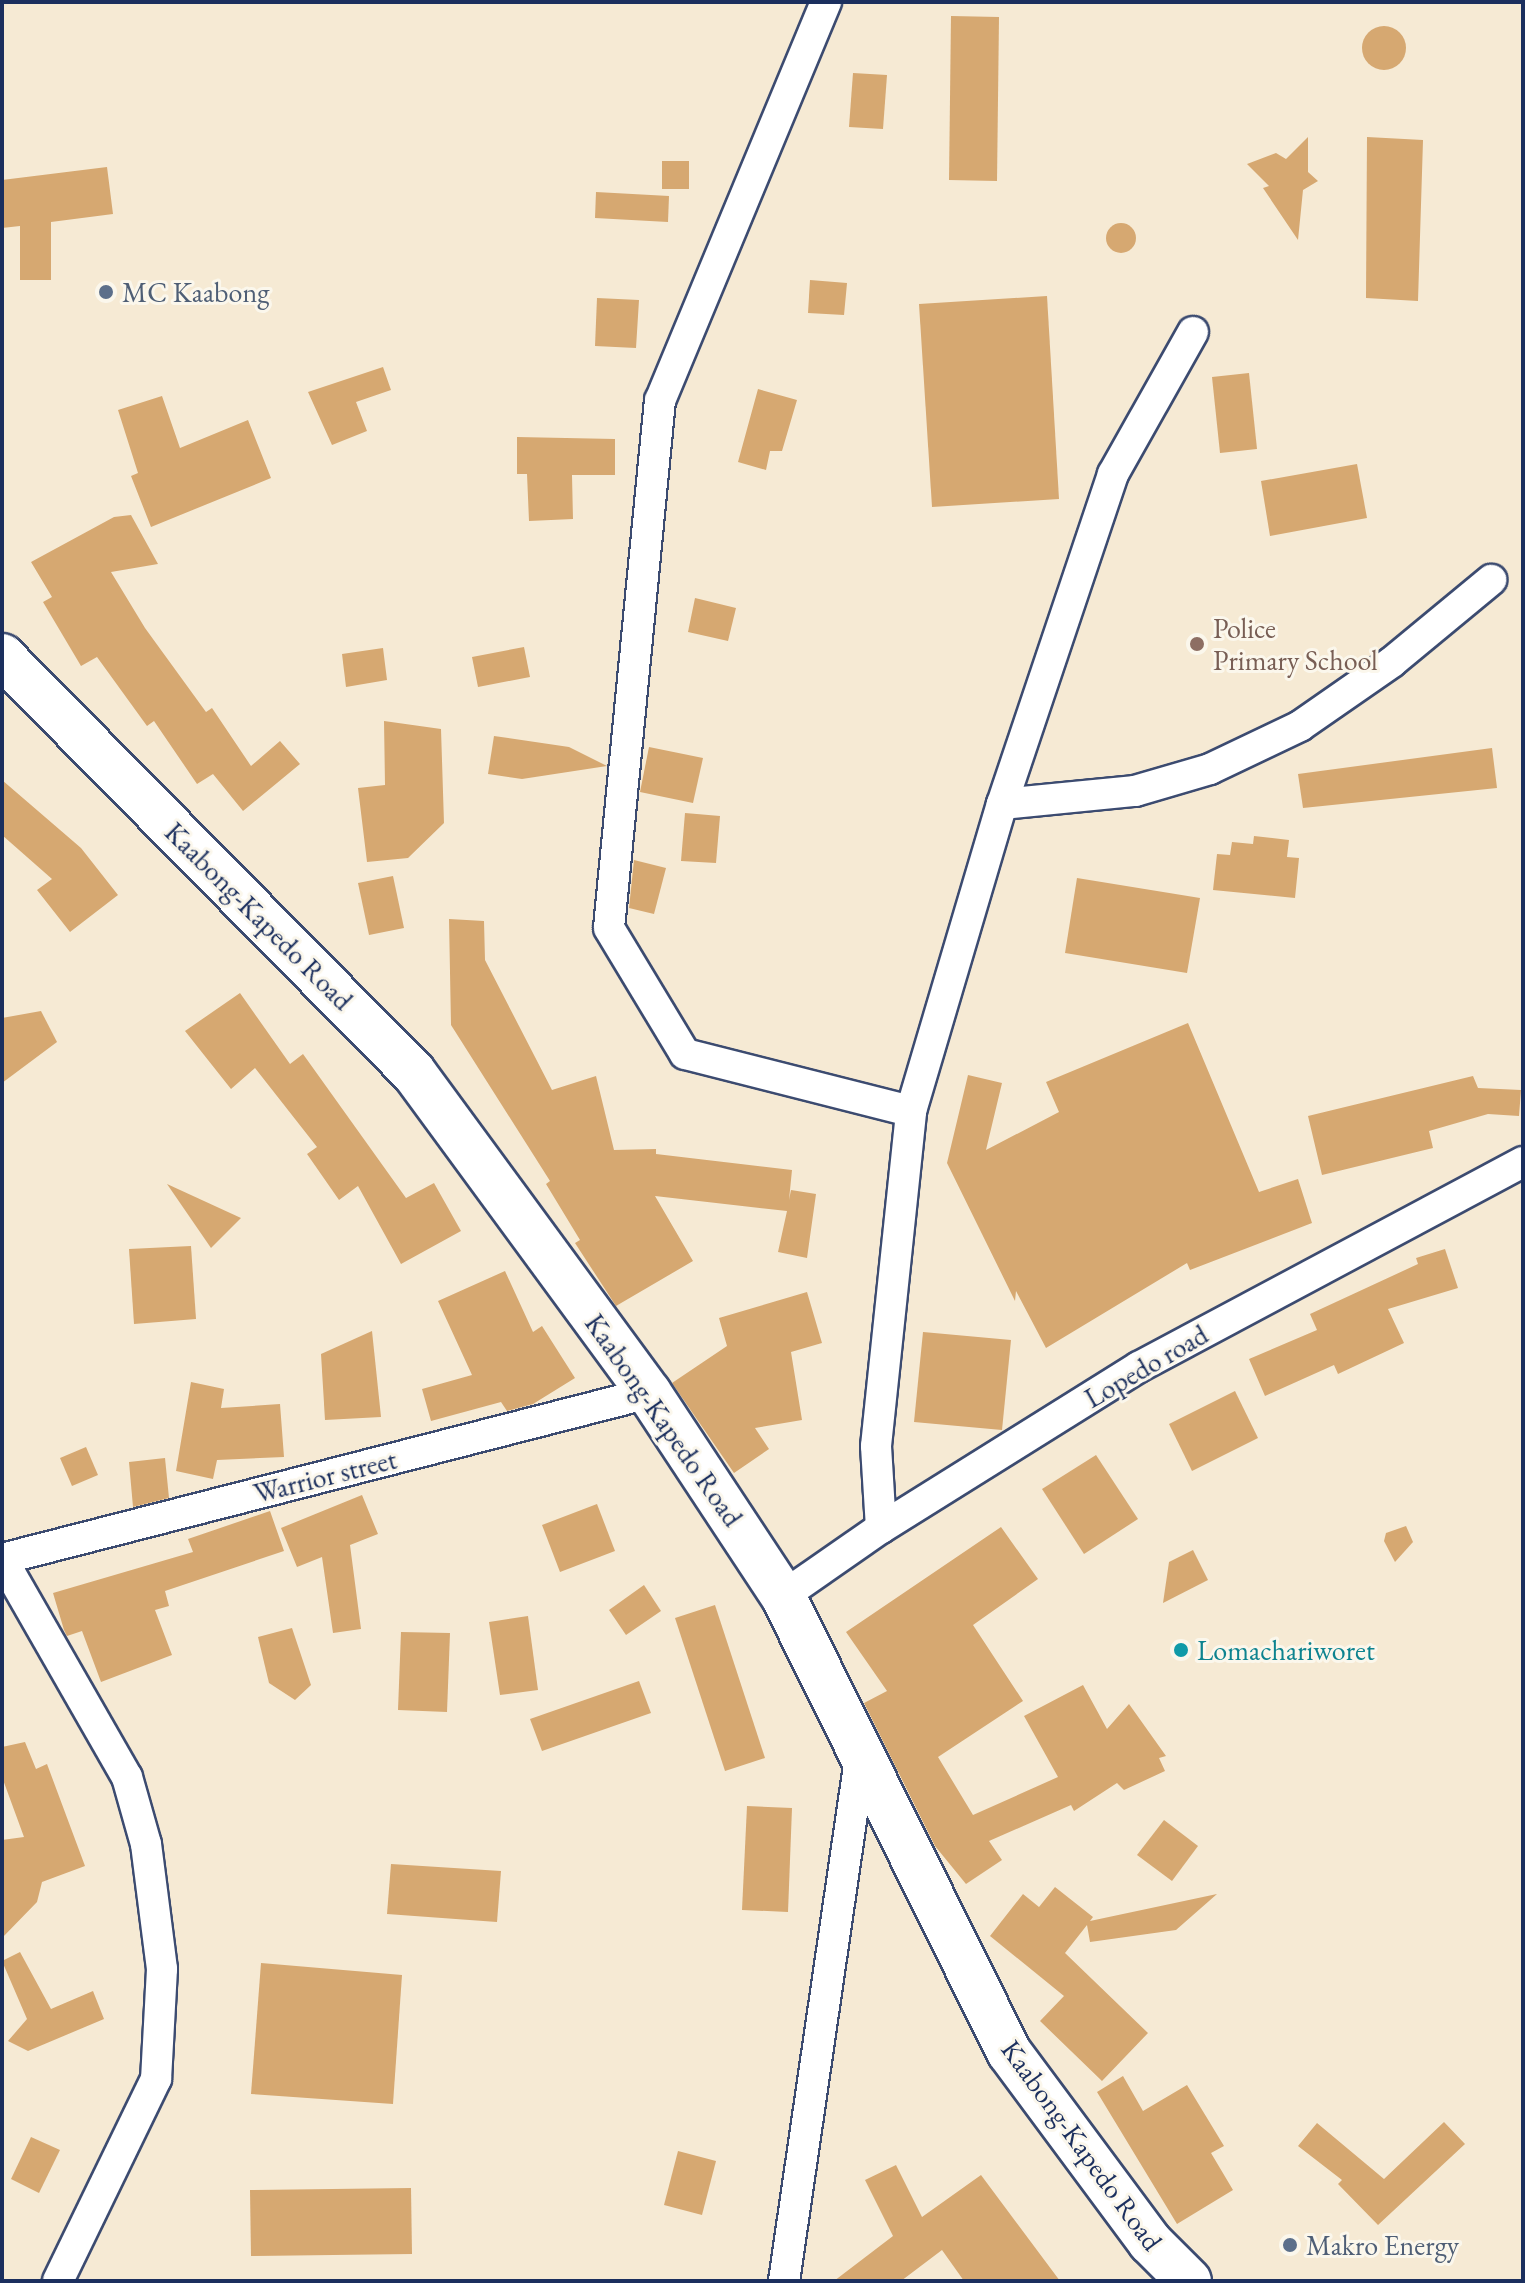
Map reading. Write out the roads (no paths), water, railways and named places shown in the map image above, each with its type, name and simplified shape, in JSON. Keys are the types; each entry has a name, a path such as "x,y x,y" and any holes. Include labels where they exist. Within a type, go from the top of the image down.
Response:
{"main road":[{"name":"Kaabong-Kapedo Road","path":"2,656 414,1073 649,1393 783,1596 1009,2052 1150,2242 1189,2281"}],"street":[{"path":"826,2 660,400 609,928 685,1054 911,1111"},
{"path":"881,1528 876,1446 911,1111 1002,804 1113,474 1193,332"},
{"path":"1002,804 1135,791 1210,769 1300,726 1392,662 1491,580"},
{"name":"Lopedo road","path":"783,1596 881,1528 1139,1367 1523,1162"},
{"name":"Warrior street","path":"2,1559 649,1393"},
{"path":"2,1559 127,1777 146,1844 162,1969 156,2079 58,2281"},
{"path":"784,2281 861,1750"}],"place":[{"name":"MC Kaabong","path":"106,292"},
{"name":"Police Primary School","path":"1197,644"},
{"name":"Lomachariworet","path":"1181,1650"},
{"name":"Makro Energy","path":"1290,2245"}]}
